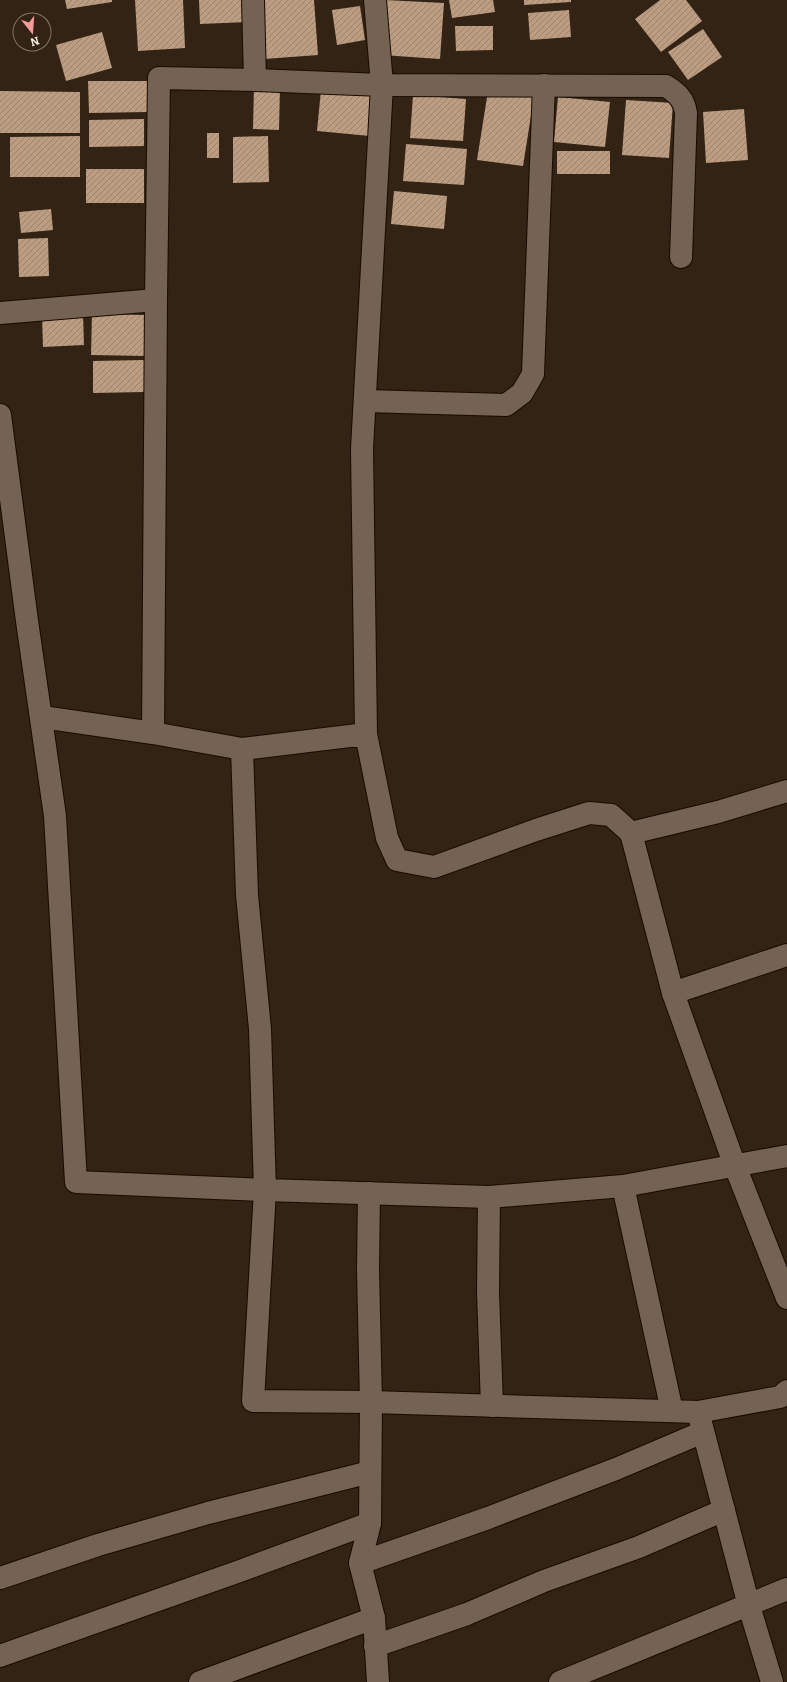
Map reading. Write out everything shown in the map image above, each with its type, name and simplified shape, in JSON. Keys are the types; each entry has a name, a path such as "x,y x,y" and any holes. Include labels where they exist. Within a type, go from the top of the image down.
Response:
{"street":[{"path":"253,0 255,80"},
{"path":"375,0 382,86 362,449 366,734 387,838 397,860 434,867 536,830 589,813 611,815 631,834 673,992 734,1166 787,1298"},
{"path":"153,733 159,78 255,80 382,86 666,86 678,94 684,105 686,113 681,257"},
{"path":"365,401 506,405 522,393 526,387 533,374 544,85"},
{"path":"0,312 156,300"},
{"path":"0,415 26,621 42,717 55,816 76,1182 265,1190 489,1196 623,1186 787,1156"},
{"path":"42,717 153,733 242,749 366,734"},
{"path":"242,749 247,894 260,1029 265,1190 253,1402 372,1402 672,1412 700,1422"},
{"path":"631,834 718,812 787,791"},
{"path":"673,992 787,955"},
{"path":"623,1186 672,1412"},
{"path":"369,1193 368,1270 372,1402 370,1523 360,1563 374,1618 378,1682"},
{"path":"489,1196 488,1292 492,1406"},
{"path":"360,1563 488,1518 616,1469 700,1422 780,1397 787,1391"},
{"path":"700,1422 749,1606 772,1682"},
{"path":"0,1578 98,1545 201,1515 370,1472"},
{"path":"375,1646 467,1614 544,1581 639,1547 724,1510"},
{"path":"0,1656 370,1523"},
{"path":"560,1682 749,1606 787,1589"},
{"path":"200,1682 374,1618"}],"building":[{"path":"65,0 112,0 112,2 67,9"},
{"path":"135,0 183,0 185,48 138,51"},
{"path":"199,0 247,0 248,22 200,24"},
{"path":"260,0 314,0 318,55 264,59"},
{"path":"385,0 444,3 440,59 382,55"},
{"path":"449,0 493,0 495,12 452,18"},
{"path":"524,0 571,0 571,2 524,5"},
{"path":"660,0 686,0 702,21 661,52 635,19"},
{"path":"360,6 365,40 337,45 332,10"},
{"path":"569,10 571,37 530,40 528,13"},
{"path":"455,26 493,26 493,50 456,51"},
{"path":"703,29 722,57 688,80 668,52"},
{"path":"102,32 112,68 66,81 56,45"},
{"path":"88,81 147,81 147,112 89,113"},
{"path":"254,86 280,87 279,130 253,129"},
{"path":"321,90 374,96 370,136 317,131"},
{"path":"0,91 80,92 80,133 0,133"},
{"path":"488,91 534,97 523,166 477,160"},
{"path":"413,95 466,99 463,141 410,138"},
{"path":"558,97 610,102 605,147 554,142"},
{"path":"626,100 673,103 669,158 622,155"},
{"path":"744,109 748,160 706,163 703,112"},
{"path":"144,119 144,146 89,147 89,120"},
{"path":"207,133 219,133 219,158 207,158"},
{"path":"80,136 80,177 10,177 10,137"},
{"path":"268,136 269,182 233,183 233,137"},
{"path":"406,144 467,149 464,185 403,181"},
{"path":"557,151 610,151 610,174 557,174"},
{"path":"86,169 144,169 144,203 86,203"},
{"path":"394,191 447,196 444,229 391,224"},
{"path":"51,209 53,230 21,233 19,212"},
{"path":"48,238 49,276 19,277 18,239"},
{"path":"83,314 84,345 43,347 42,316"},
{"path":"92,314 146,315 145,356 91,355"},
{"path":"144,360 144,392 93,393 93,361"}]}
